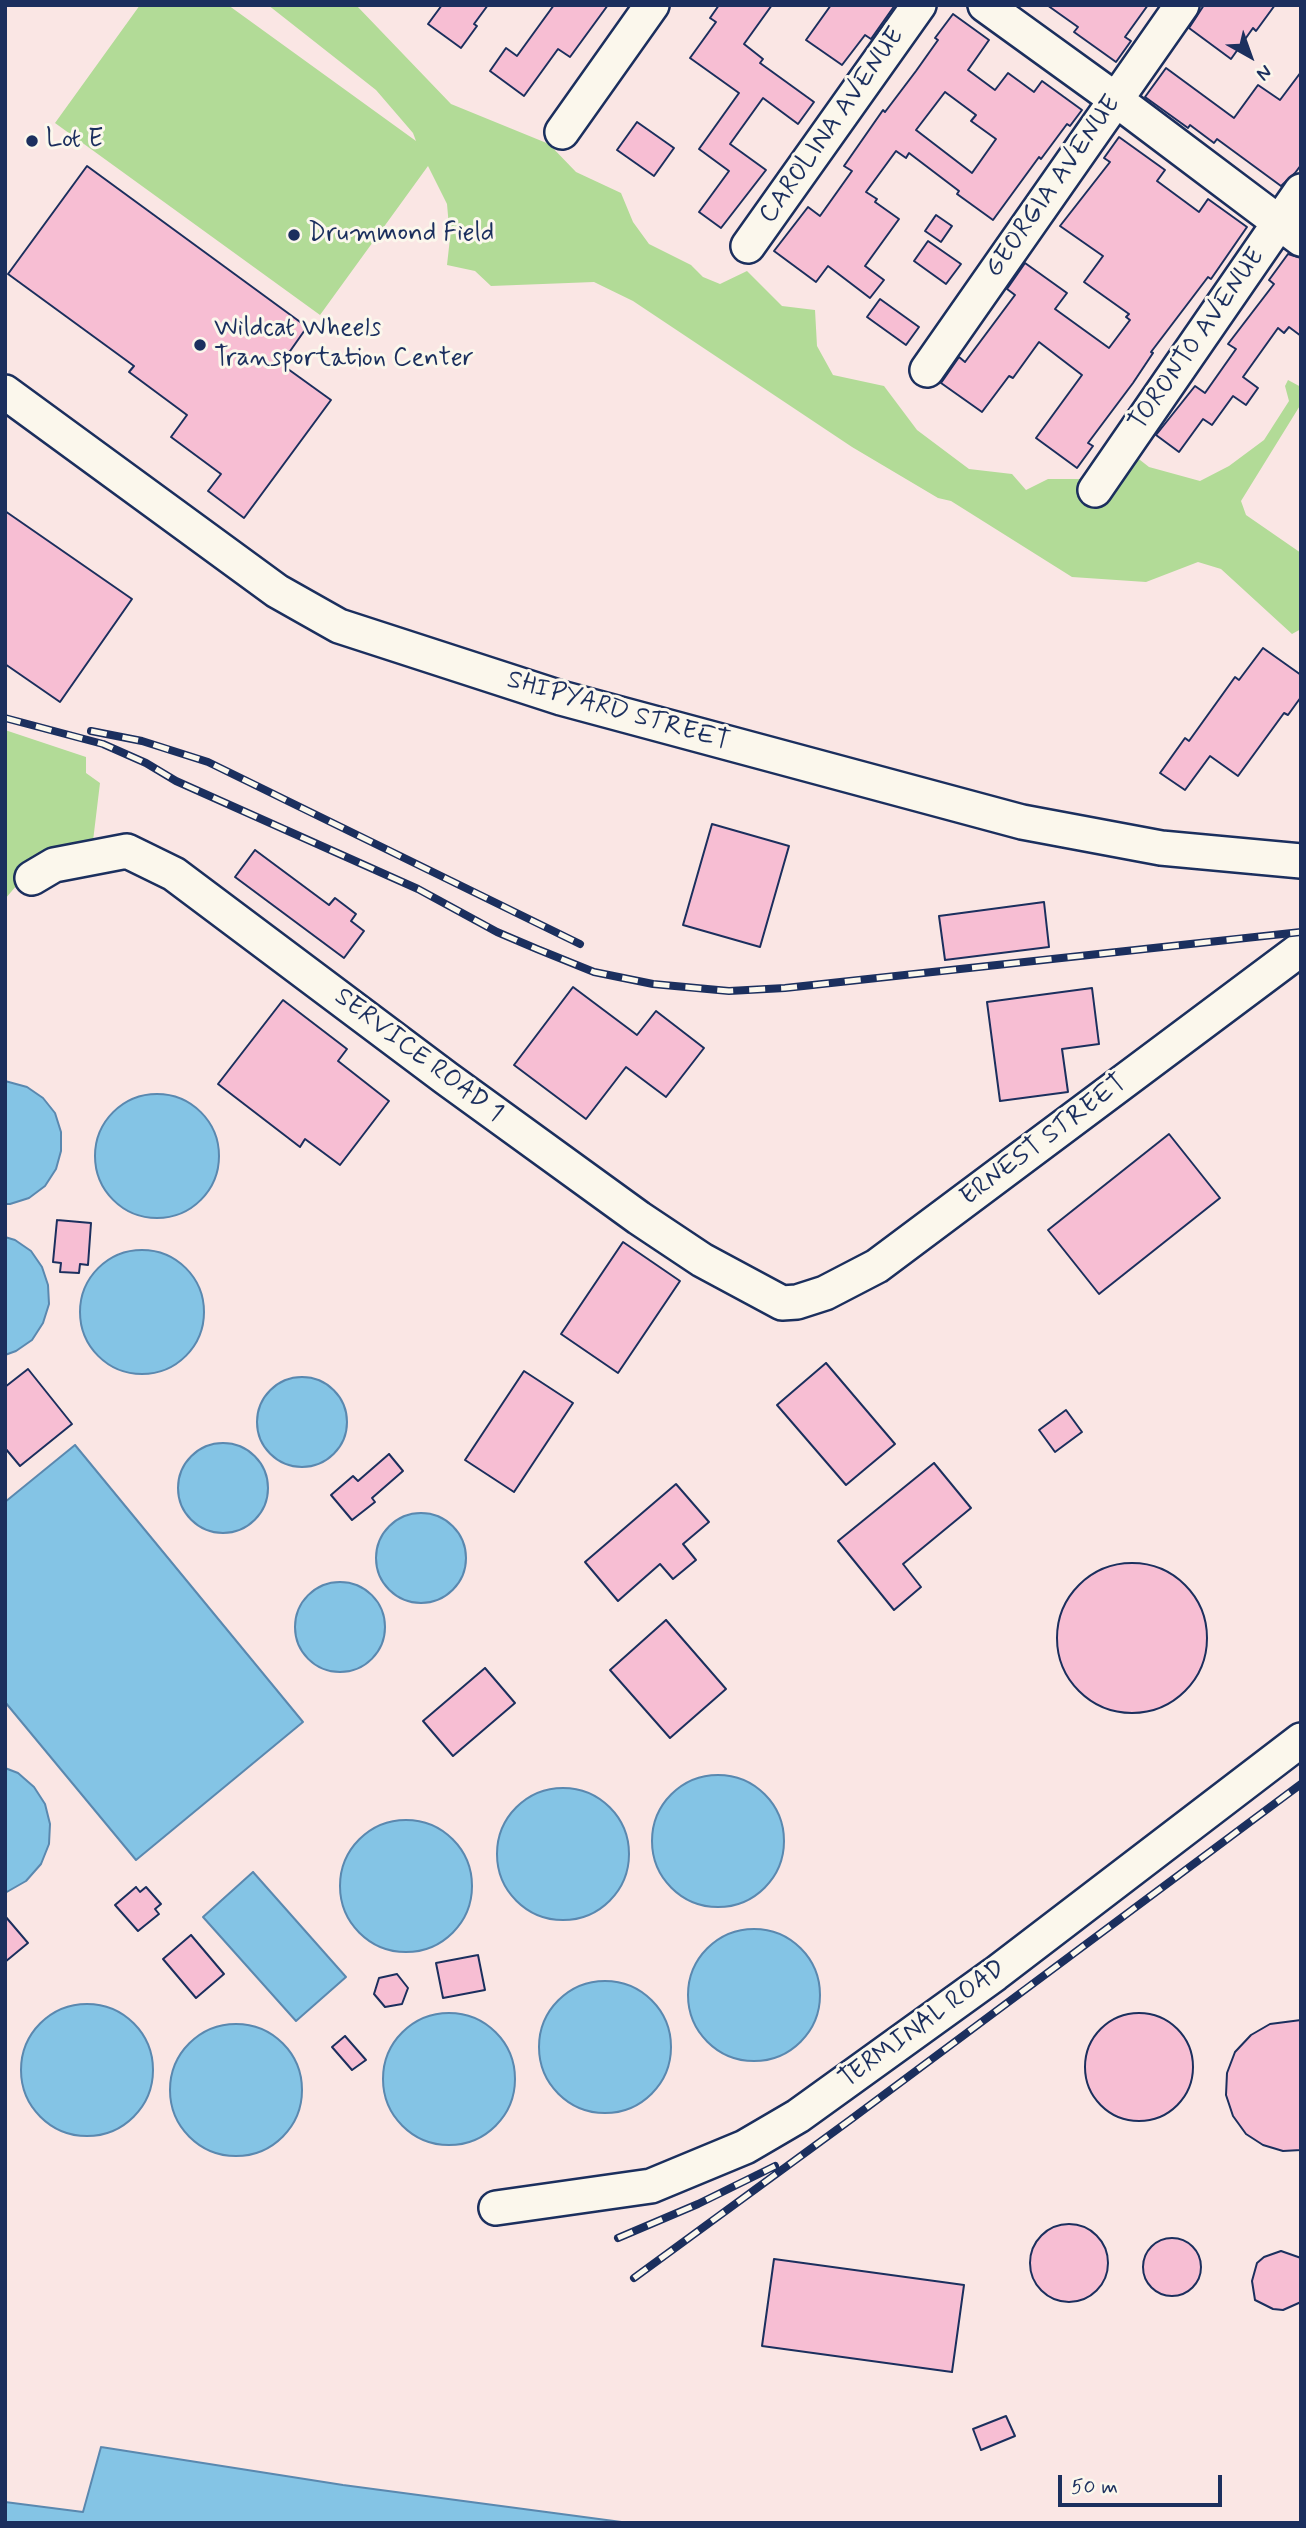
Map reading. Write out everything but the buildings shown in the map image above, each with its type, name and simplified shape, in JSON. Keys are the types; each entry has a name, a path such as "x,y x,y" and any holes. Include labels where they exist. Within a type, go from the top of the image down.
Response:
{"street":[{"path":"562,132 652,5"},
{"name":"CAROLINA AVENUE","path":"748,246 919,5"},
{"path":"985,5 1290,230"},
{"name":"GEORGIA AVENUE","path":"927,370 1182,5"},
{"name":"TORONTO AVENUE","path":"1095,490 1290,230 1301,191"},
{"name":"SHIPYARD STREET","path":"5,392 277,591 351,631 561,698 1022,822 1161,848 1301,861"},
{"name":"SERVICE ROAD 1","path":"43,871 127,851 174,874 639,1218 702,1260 774,1300"},
{"name":"ERNEST STREET","path":"774,1300 782,1303 797,1302 825,1293 877,1266 1301,949"},
{"name":"TERMINAL ROAD","path":"496,2208 651,2186 745,2147 798,2116 995,1974 1301,1740"}],"green space":[{"path":"140,5 228,5 416,141 413,133 376,90 268,5 356,5 451,104 549,144 576,172 621,193 633,222 649,244 691,265 703,277 720,284 747,271 782,306 815,310 817,346 833,375 884,386 917,430 969,469 1012,474 1026,490 1048,479 1087,479 1117,442 1149,467 1200,481 1229,466 1264,440 1289,401 1285,386 1288,380 1301,387 1301,404 1241,501 1246,515 1301,553 1301,629 1292,634 1221,569 1198,562 1146,582 1072,577 951,501 938,498 852,447 633,301 594,282 491,286 475,271 447,265 450,238 447,204 428,166 320,315 55,123"},
{"path":"5,730 86,757 86,773 100,783 93,841 55,849 35,864 5,899"}],"water":[{"path":"5,1081 27,1087 43,1098 55,1113 61,1132 61,1151 56,1169 45,1186 29,1198 10,1204 5,1204"},
{"path":"157,1094 181,1099 201,1112 214,1132 219,1156 214,1180 201,1200 181,1213 157,1218 133,1213 113,1200 100,1180 95,1156 100,1132 113,1112 133,1099"},
{"path":"5,1237 31,1251 42,1267 48,1285 49,1304 43,1323 32,1340 5,1355"},
{"path":"142,1250 166,1255 186,1268 199,1288 204,1312 199,1336 186,1356 166,1369 142,1374 118,1369 98,1356 85,1336 80,1312 85,1288 98,1268 118,1255"},
{"path":"302,1377 319,1381 334,1390 343,1405 347,1422 343,1439 334,1454 319,1463 302,1467 285,1463 270,1454 261,1439 257,1422 261,1405 270,1390 285,1381"},
{"path":"223,1443 240,1447 255,1456 264,1471 268,1488 264,1505 255,1520 240,1529 223,1533 206,1529 191,1520 182,1505 178,1488 182,1471 191,1456 206,1447"},
{"path":"75,1445 303,1722 136,1860 5,1702 5,1502"},
{"path":"421,1513 438,1517 453,1526 462,1541 466,1558 462,1575 453,1590 438,1599 421,1603 404,1599 389,1590 380,1575 376,1558 380,1541 389,1526 404,1517"},
{"path":"340,1582 357,1586 372,1595 381,1610 385,1627 381,1644 372,1659 357,1668 340,1672 323,1668 308,1659 299,1644 295,1627 299,1610 308,1595 323,1586"},
{"path":"5,1768 18,1773 34,1787 45,1804 50,1824 49,1844 41,1864 26,1881 5,1893"},
{"path":"718,1775 743,1780 765,1794 779,1816 784,1841 779,1866 765,1888 743,1902 718,1907 693,1902 671,1888 657,1866 652,1841 657,1816 671,1794 693,1780"},
{"path":"563,1788 588,1793 610,1807 624,1829 629,1854 624,1879 610,1901 588,1915 563,1920 538,1915 516,1901 502,1879 497,1854 502,1829 516,1807 538,1793"},
{"path":"406,1820 431,1825 453,1839 467,1861 472,1886 467,1911 453,1933 431,1947 406,1952 381,1947 359,1933 345,1911 340,1886 345,1861 359,1839 381,1825"},
{"path":"253,1872 346,1977 296,2021 203,1917"},
{"path":"754,1929 779,1934 801,1948 815,1970 820,1995 815,2020 801,2042 779,2056 754,2061 729,2056 707,2042 693,2020 688,1995 693,1970 707,1948 729,1934"},
{"path":"605,1981 630,1986 652,2000 666,2022 671,2047 666,2072 652,2094 630,2108 605,2113 580,2108 558,2094 544,2072 539,2047 544,2022 558,2000 580,1986"},
{"path":"87,2004 112,2009 134,2023 148,2045 153,2070 148,2095 134,2117 112,2131 87,2136 62,2131 40,2117 26,2095 21,2070 26,2045 40,2023 62,2009"},
{"path":"449,2013 474,2018 496,2032 510,2054 515,2079 510,2104 496,2126 474,2140 449,2145 424,2140 402,2126 388,2104 383,2079 388,2054 402,2032 424,2018"},
{"path":"236,2024 261,2029 283,2043 297,2065 302,2090 297,2115 283,2137 261,2151 236,2156 211,2151 189,2137 175,2115 170,2090 175,2065 189,2043 211,2029"},
{"path":"101,2447 343,2485 629,2523 5,2523 5,2502 83,2512"}],"railway":[{"path":"5,718 103,744 146,763 176,781 418,889 497,932 594,972 653,984 729,991 785,988 1301,932"},
{"path":"91,731 142,741 208,762 580,944"},
{"path":"634,2278 1301,1784"},
{"path":"618,2238 698,2204 775,2166"}],"place":[{"name":"Lot E","path":"32,141"},
{"name":"Drummond Field","path":"294,235"},
{"name":"Wildcat Wheels Transportation Center","path":"200,345"}]}
